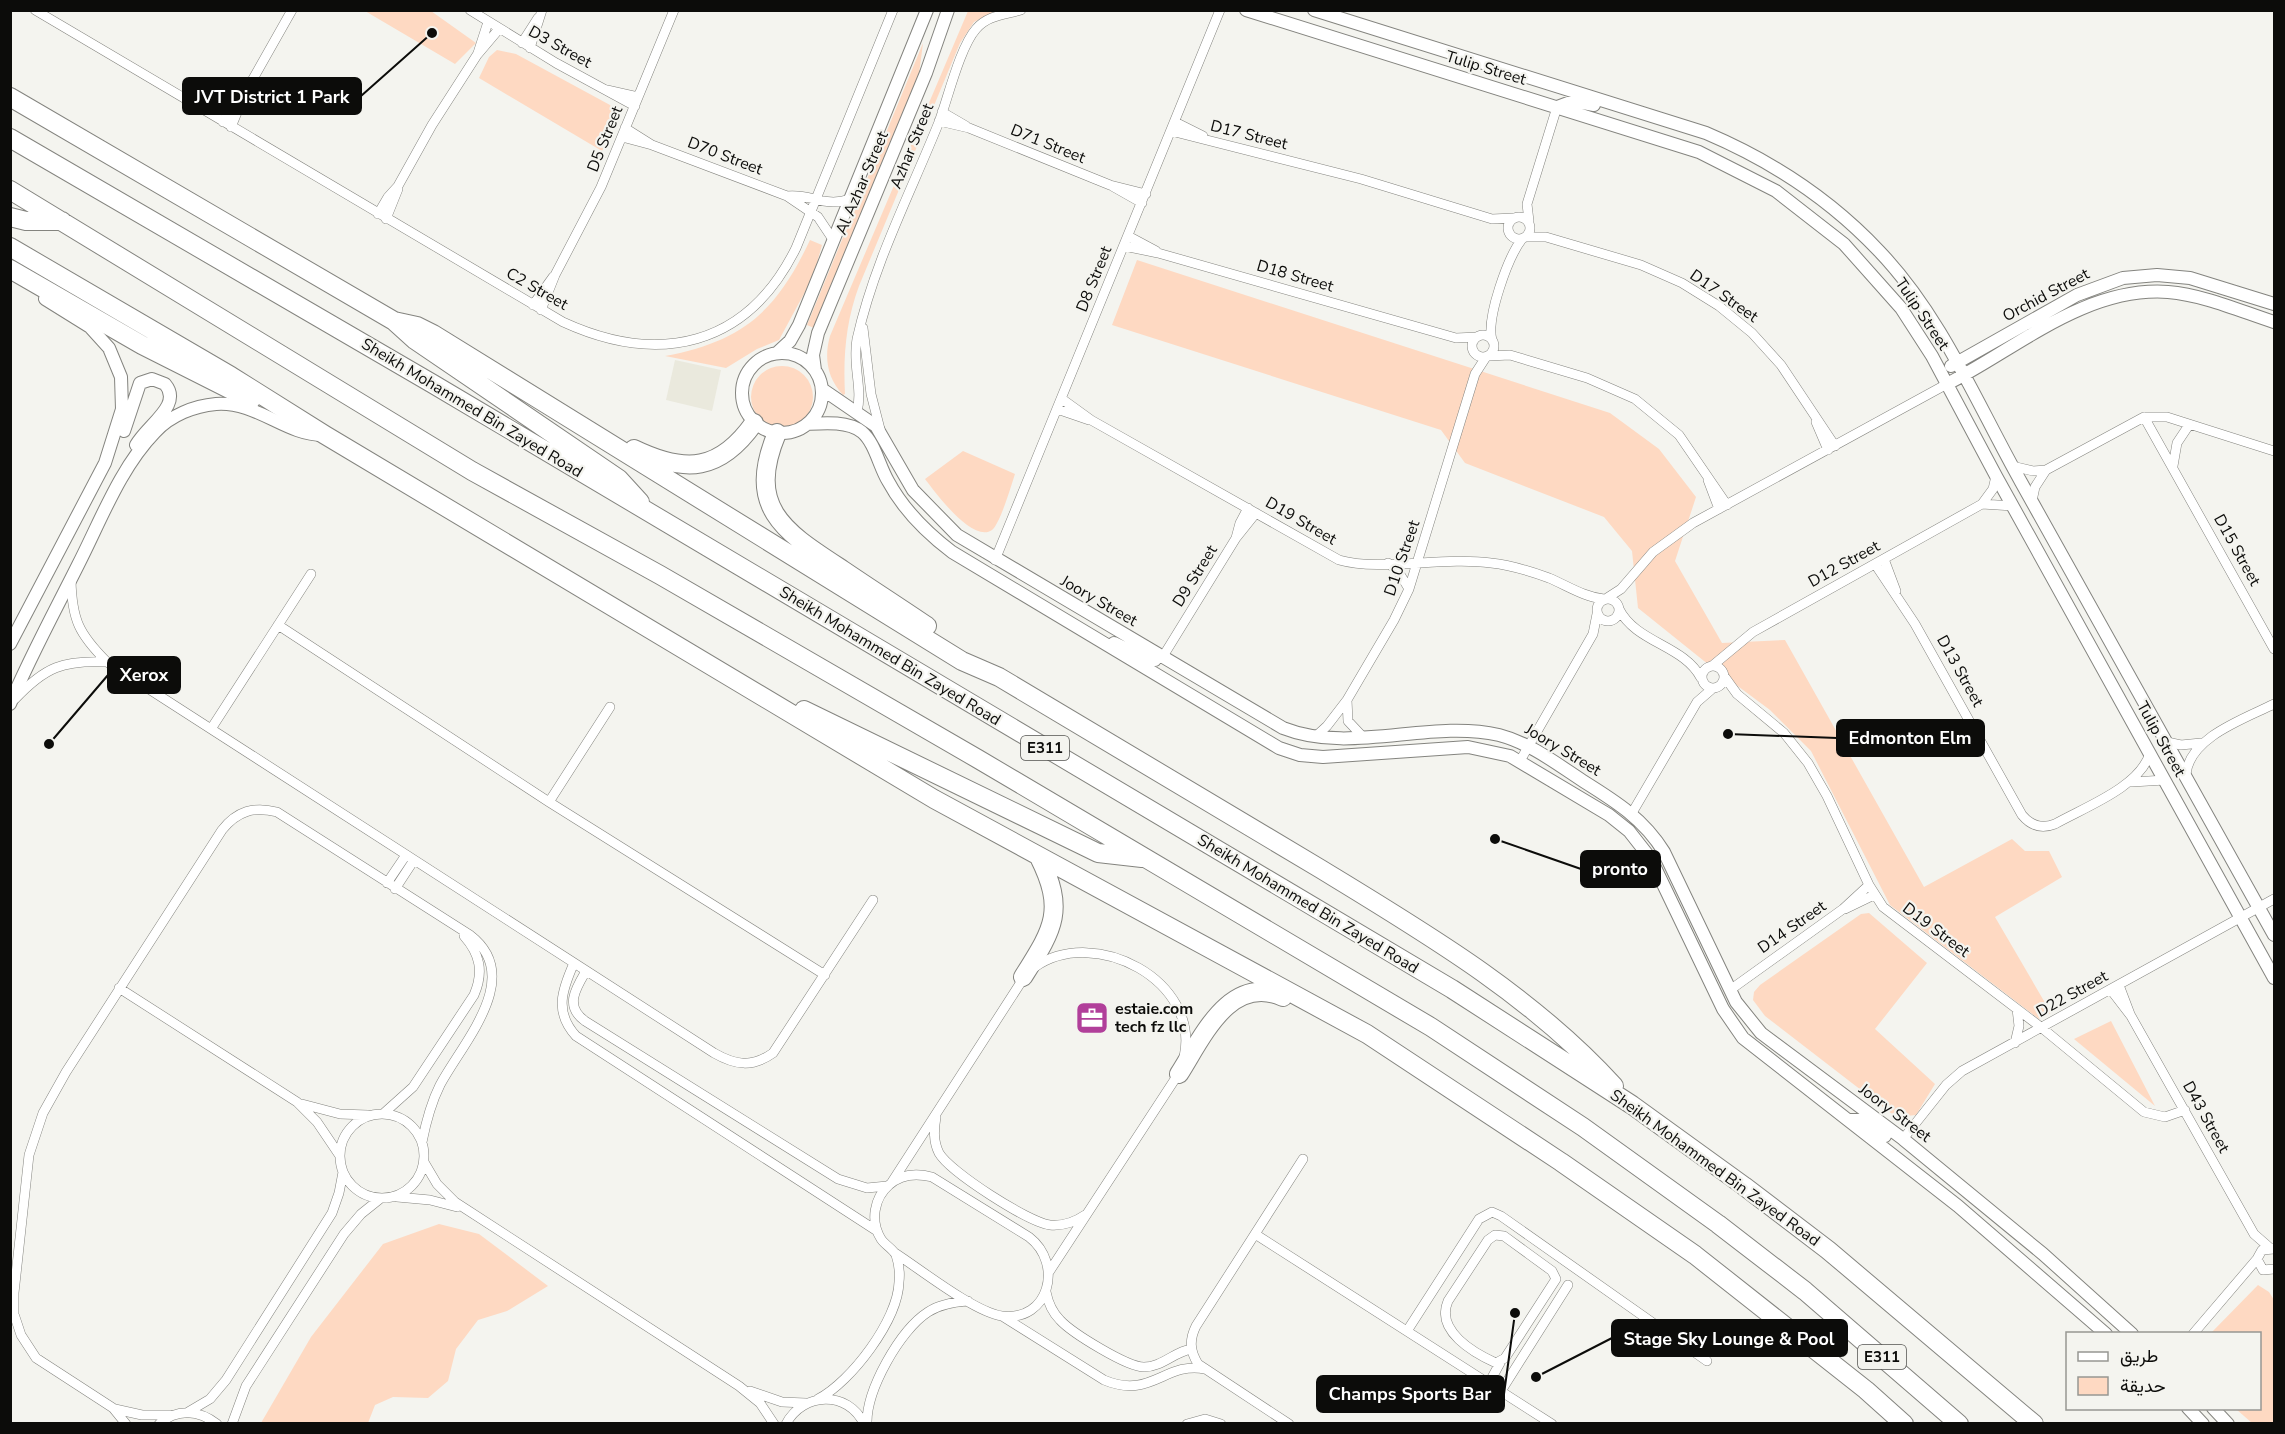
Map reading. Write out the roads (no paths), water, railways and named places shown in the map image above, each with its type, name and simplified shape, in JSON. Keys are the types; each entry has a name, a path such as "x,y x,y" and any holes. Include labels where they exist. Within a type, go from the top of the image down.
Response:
{"highway":[{"path":"10,97 394,321 415,340 619,479 647,512"},
{"name":"Sheikh Mohammed Bin Zayed Road","path":"10,138 1452,989 1632,1105 1828,1250 2034,1424"},
{"name":"E311","path":"10,190 472,471 660,575 1431,1027 1583,1127 1805,1291 1959,1424"},
{"path":"10,217 26,221 62,221"},
{"path":"10,247 231,376 325,435 934,799 1367,1034 1551,1155 1695,1255 1866,1390 1904,1424"},
{"path":"10,269 176,363 244,397 301,420"},
{"path":"394,321 417,326 433,334 962,661 999,677"},
{"path":"550,408 658,460 687,465 702,464 728,452 740,443 754,423"},
{"path":"777,433 767,457 765,479 773,512 786,530 813,551 966,651 999,677 1357,891 1470,964 1569,1039 1632,1105"},
{"path":"771,701 808,711 1098,853 1146,858"},
{"path":"1023,977 1045,941 1055,906 1053,887 1039,857"},
{"path":"1179,1074 1218,1014 1231,1001 1248,993 1275,993 1367,1034"}],"street":[{"name":"C2 Street","path":"36,10 537,308 584,332 624,344 666,345 708,335 745,314 775,285 796,248 893,10"},
{"path":"227,125 292,10"},
{"name":"D3 Street","path":"470,10 526,45 605,89 637,102"},
{"name":"D5 Street","path":"537,308 597,195 674,10"},
{"name":"Al Azhar Street","path":"754,423 744,408 743,383 752,366 759,360 777,353 790,341 799,325 927,10"},
{"name":"Al Azhar Street","path":"822,389 815,370 813,355 818,333 926,73 948,10"},
{"name":"Azhar Street","path":"857,412 859,397 855,352 881,256 940,117 968,41 976,28 996,16 1021,10"},
{"name":"D8 Street","path":"995,560 1220,10"},
{"name":"Tulip Street","path":"1246,10 1700,152 1751,177 1799,207 1844,244 1883,286 1918,332 2274,978"},
{"name":"Tulip Street","path":"1314,10 1635,110 1731,143 1778,168 1822,198 1862,234 1898,273 1933,320 2274,935"},
{"path":"526,45 541,13"},
{"path":"477,55 488,22"},
{"path":"382,216 432,125 477,55 499,29"},
{"path":"1511,255 1530,233 1527,204 1557,106 1579,101 1621,113 1635,110"},
{"name":"D71 Street","path":"940,117 1144,199"},
{"name":"D17 Street","path":"1173,126 1205,138 1361,179 1492,219 1514,218"},
{"name":"D70 Street","path":"623,133 787,196 825,224 834,241"},
{"name":"D70 Street","path":"787,196 800,196 833,203 850,199"},
{"path":"1527,204 1509,224 1511,255 1490,323 1472,343 1473,352 1488,357 1510,355 1601,383 1635,399 1679,435 1723,507"},
{"path":"1514,218 1522,217 1529,222"},
{"name":"D17 Street","path":"1492,219 1510,233"},
{"name":"D17 Street","path":"1529,222 1546,237"},
{"path":"1510,233 1524,238"},
{"path":"1128,236 1158,253"},
{"name":"D17 Street","path":"1524,238 1546,237 1641,265 1682,283 1719,306 1752,333 1782,365 1832,448"},
{"name":"D18 Street","path":"1124,246 1158,253 1456,338 1478,336"},
{"name":"Orchid Street","path":"1606,599 1621,589 1640,565 1661,545 1693,523 1832,448 1921,396 1945,379 1957,362 2077,295 2123,278 2157,274 2190,278 2274,304"},
{"path":"31,281 46,300 96,332 109,348 119,366 123,387 122,409 105,463"},
{"name":"Orchid Street","path":"1945,379 1964,375 2087,306 2127,294 2168,292 2188,295 2274,322"},
{"name":"Azhar Street","path":"862,322 871,394 881,432"},
{"path":"1488,357 1493,351 1490,323"},
{"path":"1478,336 1486,336 1510,355"},
{"name":"D18 Street","path":"1456,338 1473,352"},
{"name":"D10 Street","path":"1473,352 1475,374"},
{"path":"777,353 798,357 815,370"},
{"name":"D10 Street","path":"1315,737 1328,726 1347,700 1394,620 1409,589 1475,374 1488,357"},
{"path":"10,644 125,428 137,386 147,379 161,381 170,392 171,401 140,438 124,476 11,703"},
{"path":"754,423 777,433 793,432 808,424 819,409 822,389"},
{"name":"Joory Street","path":"822,389 838,403 857,412 881,432 897,465 913,490 940,520 970,544 1283,728 1315,737 1479,732 1510,738 1529,746 1632,813 1650,831 1664,852 1730,990 1743,1013 1761,1033 1903,1139 2036,1248 2130,1332"},
{"name":"D19 Street","path":"1062,399 1091,420 1339,560 1357,564 1473,561 1512,567 1548,578 1583,595 1606,599"},
{"path":"124,476 149,439 166,423 186,411 208,405 240,406 262,413 302,433 325,435"},
{"name":"D19 Street","path":"1057,409 1091,420"},
{"path":"2012,466 2033,471 2046,470 2144,417 2162,416 2274,451"},
{"name":"D15 Street","path":"2144,417 2274,649"},
{"name":"Joory Street","path":"808,424 836,424 857,429 870,441 883,472 908,510 935,538 962,559 1289,752 1323,757 1468,747 1490,750 1520,761 1609,815 1638,839 1651,859 1723,1009 1735,1029 1761,1054 1850,1120 2018,1256 2104,1332"},
{"path":"2173,466 2177,443 2189,424"},
{"path":"883,472 897,465"},
{"path":"2032,501 2038,481 2046,470"},
{"path":"1982,504 1993,489 1996,476"},
{"path":"1982,504 2013,506"},
{"name":"D12 Street","path":"1711,666 1753,632 1982,504"},
{"name":"D9 Street","path":"1162,658 1236,538 1240,523 1252,510"},
{"path":"935,538 949,542 979,559 995,560"},
{"name":"D13 Street","path":"1884,559 1897,594"},
{"path":"1388,563 1398,571 1409,589"},
{"name":"D13 Street","path":"1875,564 1897,594 2029,822 2044,827 2055,824 2130,783 2143,770 2150,753"},
{"path":"210,729 311,574"},
{"path":"71,580 72,609 78,628 106,662 714,1053 733,1063 744,1064 765,1059 773,1053 873,900"},
{"name":"Orchid Street","path":"1619,607 1621,589"},
{"name":"D19 Street","path":"1583,595 1597,612"},
{"path":"1520,761 1593,634 1598,604 1606,599 1614,600 1631,626"},
{"path":"1593,634 1618,615 1619,607"},
{"path":"1597,612 1610,621 1631,626 1688,661 1719,667 1724,675"},
{"path":"278,625 549,802 825,975"},
{"path":"1103,643 1119,644 1147,659 1162,658"},
{"path":"1697,702 1721,685 1726,656"},
{"path":"1688,661 1702,679 1714,688"},
{"path":"11,703 34,680 57,666 74,662 106,662"},
{"path":"1632,813 1697,702 1703,670 1711,666"},
{"name":"D19 Street","path":"1724,675 1737,694 1771,720 1808,763 1827,796 1869,885 1896,919 2042,1028 2144,1112 2165,1117 2185,1110"},
{"name":"D19 Street","path":"1714,688 1737,694"},
{"path":"1347,700 1348,721 1363,737"},
{"path":"2167,742 2188,746 2201,743 2274,704"},
{"path":"549,802 610,706"},
{"path":"2186,774 2192,754 2201,743"},
{"name":"D13 Street","path":"2130,783 2165,780"},
{"path":"126,1424 113,1408 36,1358 21,1335 14,1304 29,1155 37,1126 61,1079 222,830 228,821 246,811 256,809 277,812 474,938 487,954 493,972 488,1002 437,1093 422,1143 424,1162 437,1184 465,1210 739,1386 760,1403 774,1424"},
{"path":"387,883 410,857"},
{"path":"395,889 410,857"},
{"name":"D14 Street","path":"1730,990 1843,909 1869,885"},
{"path":"1843,909 1875,895"},
{"name":"D22 Street","path":"1903,1139 1951,1080 2274,899"},
{"path":"384,1113 412,1087 476,990 480,978 479,960 474,948 458,929"},
{"path":"877,1231 875,1210 878,1200 1023,977 1048,959 1077,950 1113,956 1143,972 1168,993 1181,1014 1186,1050 1179,1074 1050,1272 1046,1292 1032,1308 1013,1316 1002,1316"},
{"path":"574,963 564,984 560,1003 565,1021 576,1036 877,1231 887,1247 968,1301 1002,1316 1104,1380 1121,1385 1148,1384 1185,1368 1204,1369"},
{"path":"586,971 573,998 574,1009 585,1021 838,1179 867,1188 889,1184 901,1177 921,1174 941,1182 1037,1243 1044,1252 1050,1272"},
{"name":"D43 Street","path":"2115,987 2254,1234 2257,1257"},
{"path":"113,1408 142,1415 173,1415 188,1412 210,1399 226,1380 332,1213 343,1172 340,1156 321,1127 297,1102 119,988"},
{"path":"2015,1043 2019,1026 2017,1009"},
{"path":"297,1102 326,1111 394,1115 411,1125 422,1143"},
{"path":"937,1112 935,1143 947,1164 960,1175 1042,1223 1066,1224 1088,1212"},
{"path":"340,1156 345,1135 360,1119 370,1115"},
{"path":"1850,1120 1862,1120 1890,1138 1903,1139"},
{"path":"1289,1424 1204,1369 1194,1357 1191,1349 1192,1333 1196,1326 1303,1159"},
{"path":"394,1197 411,1187 417,1180 424,1162"},
{"path":"343,1172 354,1188 372,1197 430,1200 465,1210"},
{"path":"232,1424 246,1386 344,1234 361,1214 381,1198"},
{"path":"1407,1331 1479,1219 1492,1212 1501,1216 1707,1361"},
{"path":"1255,1234 1552,1424"},
{"name":"D43 Street","path":"2254,1234 2273,1248"},
{"path":"1489,1383 1556,1279 1552,1271 1500,1235 1488,1240 1448,1301 1446,1311 1450,1329 1455,1337 1493,1362 1500,1363"},
{"path":"2195,1332 2243,1277 2262,1250 2273,1248"},
{"path":"786,1424 792,1414 806,1403 837,1388 853,1373 894,1308 899,1286 895,1253"},
{"path":"2257,1257 2270,1272"},
{"path":"2243,1277 2270,1272"},
{"path":"1501,1391 1568,1285"},
{"path":"1046,1292 1054,1314 1065,1326 1136,1366 1159,1364 1176,1354 1191,1349"},
{"path":"865,1424 872,1393 908,1330 929,1311 954,1302 968,1301"},
{"path":"739,1386 782,1402 806,1403"},
{"path":"818,1399 842,1402 853,1408 865,1424"},
{"path":"2190,1410 2203,1424"},
{"path":"2215,1410 2228,1424"},
{"path":"188,1412 210,1418 217,1424"},
{"path":"159,1424 173,1415"},
{"path":"1187,1424 1205,1419 1221,1424"}],"place":[{"name":"JVT District 1 Park","path":"432,33"},
{"name":"Edmonton Elm","path":"1728,734"},
{"name":"Xerox","path":"49,744"},
{"name":"pronto","path":"1495,839"},
{"name":"estaie.com tech fz llc","path":"1092,1018"},
{"name":"Champs Sports Bar","path":"1515,1313"},
{"name":"Stage Sky Lounge & Pool","path":"1536,1377"}]}
